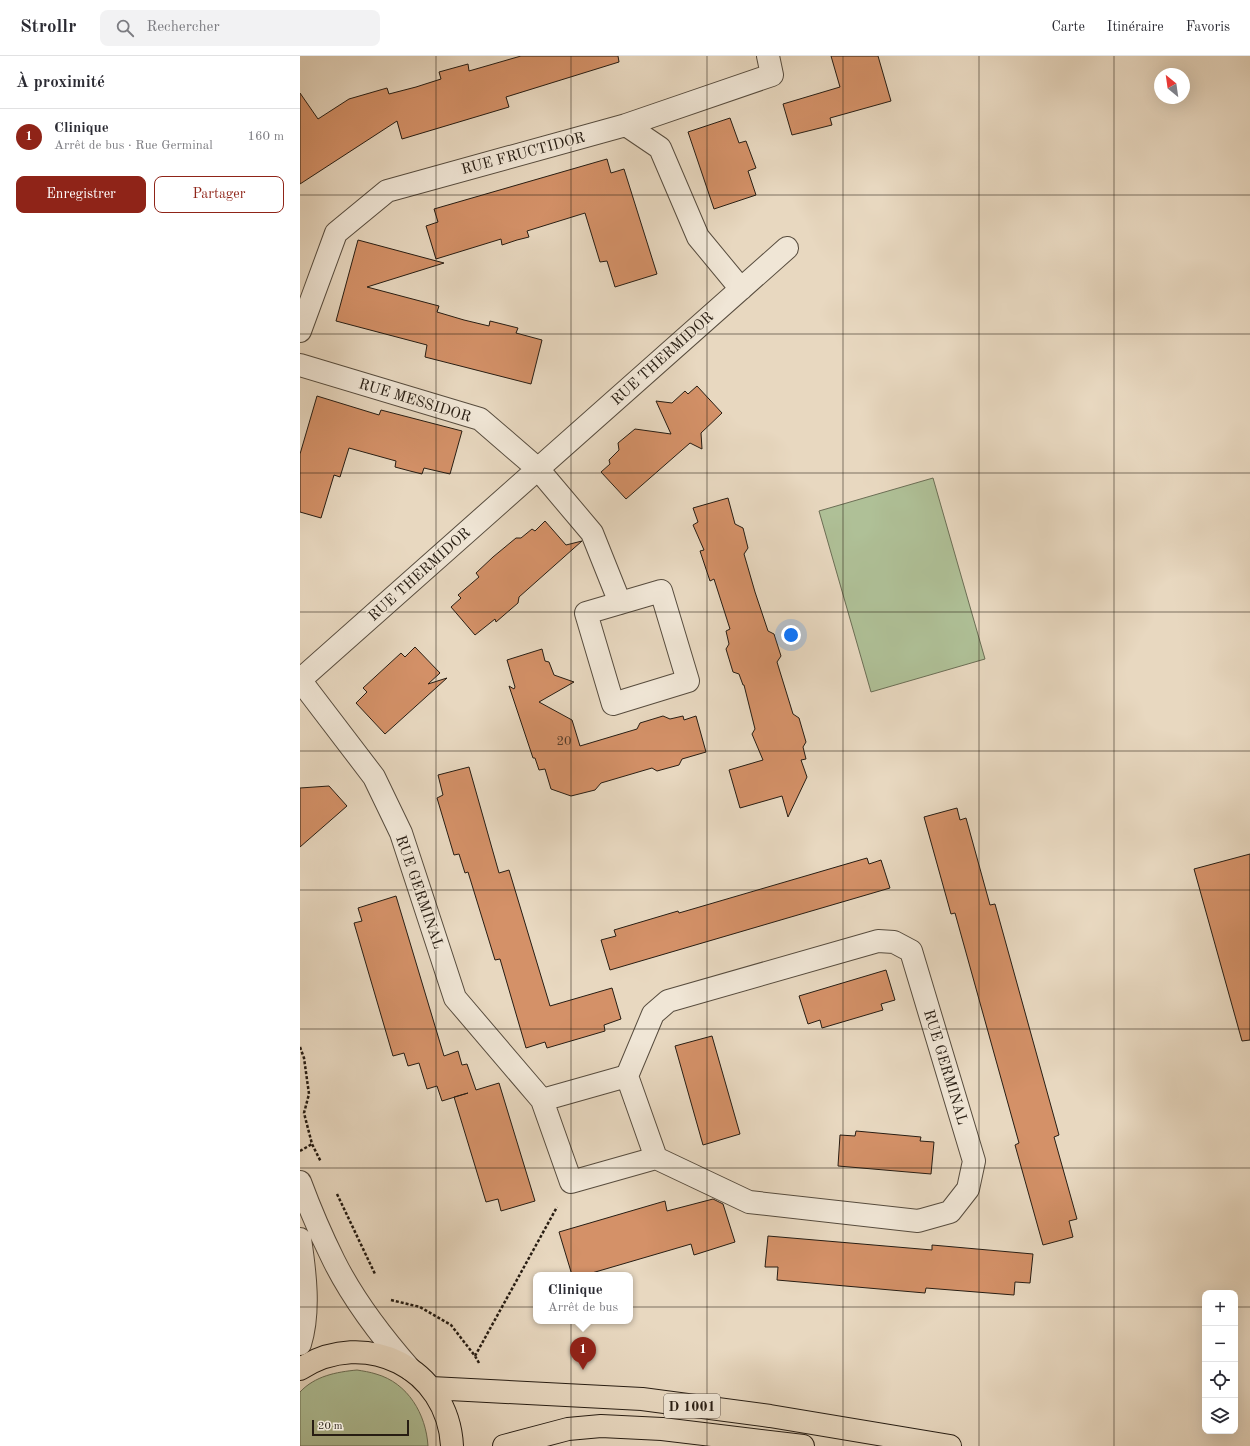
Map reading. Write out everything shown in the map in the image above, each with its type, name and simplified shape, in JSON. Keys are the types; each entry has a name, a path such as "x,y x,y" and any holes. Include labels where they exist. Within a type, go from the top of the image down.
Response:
{"main road":[{"path":"300,1369 312,1361 336,1353 362,1352 387,1357 410,1369 431,1388 444,1409 451,1433 452,1446"},
{"name":"D 1001","path":"431,1388 642,1399 770,1416 950,1446"},
{"name":"D 1001","path":"504,1446 568,1429 601,1426 662,1429 803,1446"}],"street":[{"name":"RUE FRUCTIDOR","path":"300,331 336,233 387,190 626,125 772,75 768,56"},
{"path":"626,125 660,148 698,237 740,289"},
{"name":"RUE THERMIDOR","path":"300,680 787,248"},
{"name":"RUE MESSIDOR","path":"300,365 480,419 538,469"},
{"path":"538,469 592,533 620,603"},
{"path":"661,591 688,681 613,704 586,613 620,603 661,591"},
{"name":"RUE GERMINAL","path":"300,680 374,777 401,833 455,998 542,1100 571,1182"},
{"name":"RUE GERMINAL","path":"627,1076 653,1014 668,1001 878,941 894,942 911,951 974,1161 968,1189 950,1212 918,1221 749,1202 656,1158"},
{"path":"542,1100 627,1076 656,1158 571,1182"},
{"path":"300,1182 317,1227 355,1297 386,1341 410,1369"},
{"path":"300,1239 304,1264 306,1299 303,1334 300,1344"}],"path":[{"path":"300,1047 304,1058 309,1094 304,1113 312,1144 323,1165"},
{"path":"300,1151 312,1144"},
{"path":"475,1356 571,1182"},
{"path":"336,1193 374,1270 376,1277"},
{"path":"355,1297 381,1298 420,1307 451,1325 475,1356 493,1392"}],"green space":[{"path":"933,478 985,659 871,692 819,511"},
{"path":"357,1370 374,1373 387,1378 406,1392 413,1401 424,1423 428,1446 300,1446 300,1392 312,1382 326,1376"}],"building":[{"path":"521,56 618,56 619,62 506,97 509,107 402,139 397,121 300,184 300,93 318,119 349,99 387,88 389,94 416,87 441,79 439,72 468,64 469,71"},
{"path":"831,56 878,56 891,101 830,118 832,125 792,135 783,104 840,87"},
{"path":"730,118 739,143 746,141 756,168 748,171 756,195 714,209 688,132"},
{"path":"607,159 611,173 624,169 657,274 615,287 607,261 600,262 585,213 527,231 529,237 502,245 501,239 436,259 426,226 438,222 434,209"},
{"path":"358,240 444,263 367,287 439,306 437,312 464,320 489,326 490,321 518,328 516,333 542,340 531,384 425,357 427,345 336,321"},
{"path":"697,386 722,413 701,433 702,449 690,443 626,499 601,472 610,464 609,460 619,450 618,443 635,429 671,434 656,401 672,403 685,391 688,394"},
{"path":"317,396 379,415 381,410 462,431 450,474 424,468 422,474 410,471 395,467 396,461 349,448 340,477 334,475 321,518 300,512 300,454"},
{"path":"728,498 735,524 743,528 748,548 744,554 755,592 768,631 774,634 781,656 777,662 793,714 799,718 806,742 803,747 806,759 801,760 807,777 788,817 782,796 740,808 729,770 763,760 752,734 755,729 744,685 739,674 733,672 726,649 729,644 726,631 730,629 714,579 710,581 700,551 704,550 693,525 698,522 693,508"},
{"path":"545,521 566,545 582,541 519,597 518,603 496,622 495,619 475,635 451,607 461,598 458,595 479,577 476,573 493,557 516,538 521,538 532,529 535,531"},
{"path":"415,647 440,673 428,684 447,678 385,734 356,703 367,692 363,688 401,653 405,657"},
{"path":"542,649 545,661 549,662 554,675 574,682 539,702 572,720 580,746 637,729 640,723 663,716 670,719 683,716 684,720 696,716 706,752 682,759 679,765 657,771 652,768 601,783 595,790 571,796 551,789 545,769 539,770 535,758 533,758 509,686 514,689 515,687 507,660"},
{"path":"469,767 499,873 509,870 550,1006 612,988 621,1019 604,1025 605,1031 547,1048 545,1042 526,1048 500,959 495,960 468,872 465,873 459,854 454,855 437,798 443,795 438,775"},
{"path":"329,786 347,806 300,847 300,788"},
{"path":"957,808 960,820 966,818 990,905 995,904 1059,1135 1054,1137 1077,1219 1069,1221 1073,1237 1043,1245 1015,1145 1019,1143 955,913 951,914 924,817"},
{"path":"1250,854 1250,1040 1242,1041 1194,869"},
{"path":"867,858 869,864 881,860 890,888 610,970 601,940 616,936 614,930 678,911 679,913"},
{"path":"396,896 444,1056 458,1051 462,1065 467,1064 476,1090 499,1083 535,1201 501,1211 498,1199 486,1202 454,1097 442,1101 437,1086 427,1089 419,1063 408,1066 404,1053 393,1056 354,923 362,921 358,908"},
{"path":"886,970 895,1000 881,1004 883,1010 822,1028 820,1020 808,1024 799,996"},
{"path":"712,1036 740,1134 703,1145 675,1046"},
{"path":"856,1131 921,1137 920,1141 934,1142 931,1174 838,1166 840,1135 855,1136"},
{"path":"713,1199 723,1204 735,1242 694,1255 691,1244 595,1272 571,1272 559,1232 665,1201 667,1211"},
{"path":"768,1236 932,1250 932,1245 1033,1254 1030,1283 1015,1282 1014,1295 926,1288 925,1293 777,1280 778,1267 765,1267"}],"place":[{"name":"Clinique","path":"583,1370"}]}
